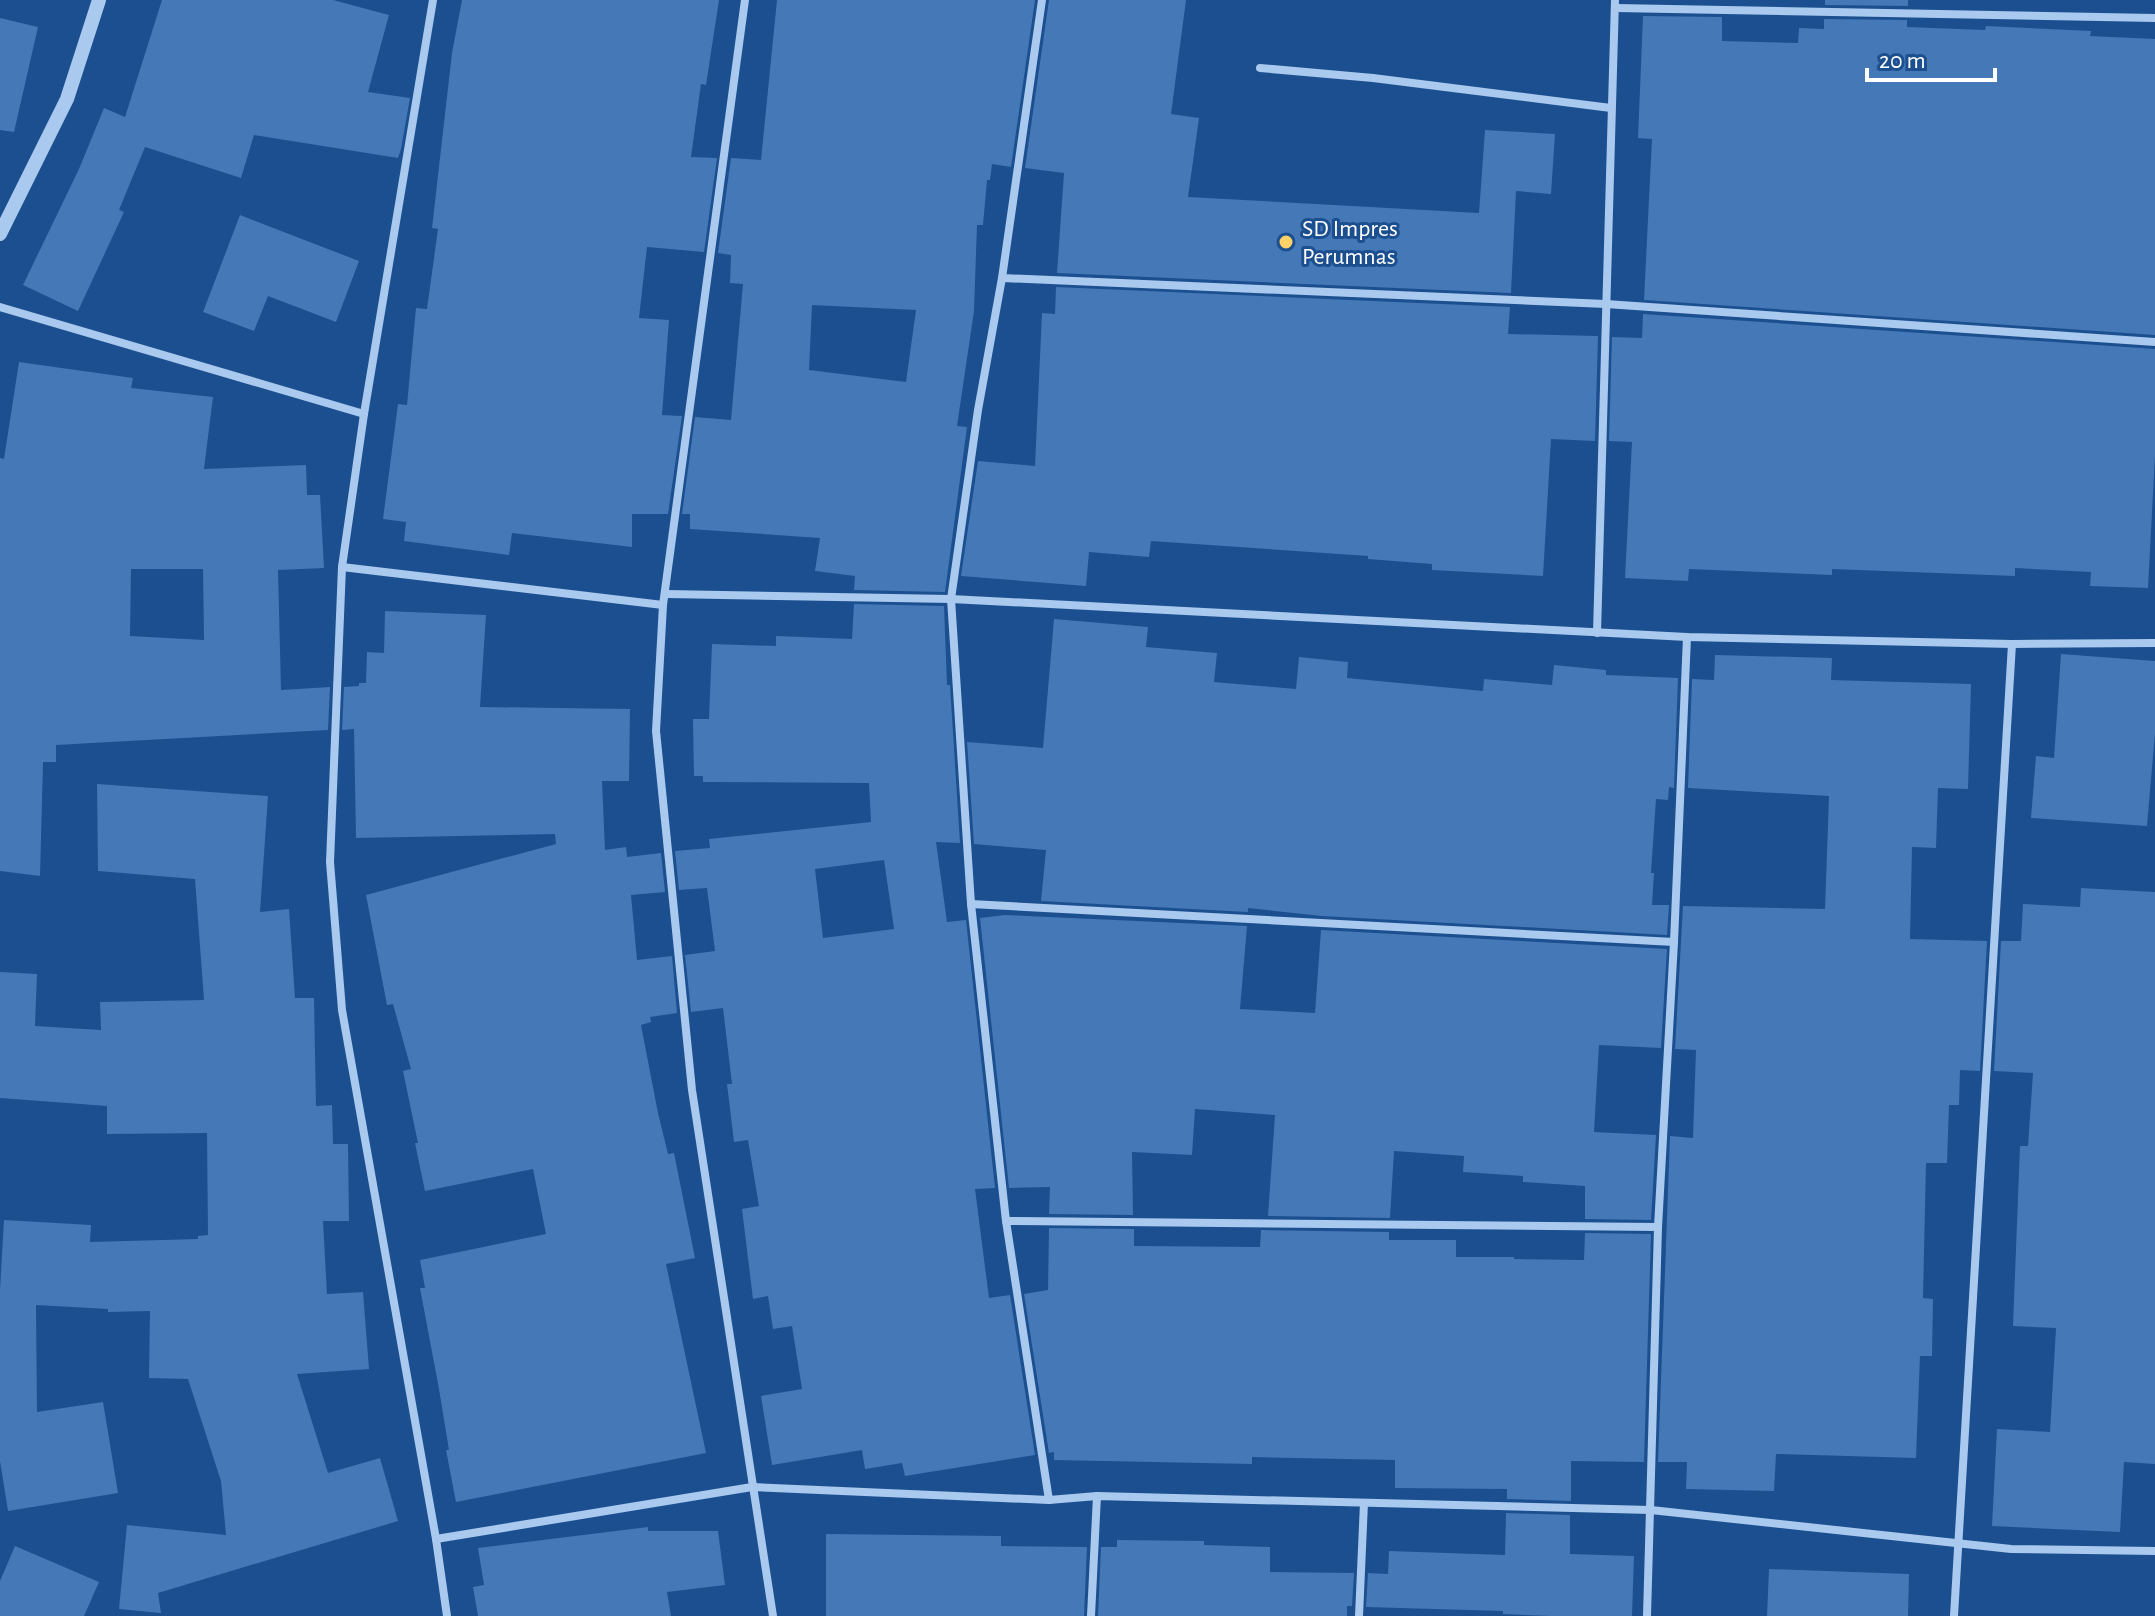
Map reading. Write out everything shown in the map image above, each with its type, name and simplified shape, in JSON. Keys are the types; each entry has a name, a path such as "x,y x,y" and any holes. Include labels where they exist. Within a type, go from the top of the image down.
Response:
{"street":[{"path":"0,234 67,99 99,0"},
{"path":"433,0 364,414 342,567 330,862 342,1010 447,1616"},
{"path":"745,0 663,605 656,731 662,817 692,1090 773,1616"},
{"path":"1042,0 951,599 971,904 1006,1221 1049,1500"},
{"path":"1597,633 1615,4 2155,18"},
{"path":"1260,68 1373,78 1611,108"},
{"path":"1002,278 1606,304 2155,342"},
{"path":"0,307 364,414"},
{"path":"342,567 663,605"},
{"path":"666,594 951,599 1687,637 2012,644 2155,643"},
{"path":"1647,1616 1658,1227 1687,637"},
{"path":"1954,1616 2012,644"},
{"path":"971,904 1674,942"},
{"path":"1006,1221 1658,1227"},
{"path":"436,1539 752,1487 1049,1500 1097,1496 1651,1510 2011,1549 2155,1551"},
{"path":"1091,1616 1097,1496"},
{"path":"1359,1616 1364,1503"}],"building":[{"path":"162,0 333,0 389,15 368,92 410,98 401,149 398,158 254,135 241,178 145,147 119,210 124,212 78,311 23,285 79,169 104,108 125,117"},
{"path":"462,0 719,0 706,85 701,84 691,157 717,158 704,252 647,247 639,318 669,320 662,415 682,416 668,514 632,514 632,547 512,533 509,555 404,541 406,522 383,519 398,404 407,405 416,308 427,309 438,229 432,228 452,53"},
{"path":"777,0 1035,0 1011,167 992,164 990,180 987,180 983,225 977,225 974,311 957,426 967,427 945,592 854,590 855,576 815,571 820,538 690,529 690,514 682,514 695,417 731,420 743,284 730,283 731,255 718,253 731,158 761,160","holes":["812,305 916,310 906,382 809,370"]},
{"path":"1049,0 1186,0 1171,114 1199,118 1188,197 1479,213 1485,130 1555,134 1551,194 1516,191 1511,293 1057,273 1064,173 1025,168"},
{"path":"1825,0 1908,0 1908,6 1825,5"},
{"path":"1643,16 1722,17 1722,41 1798,43 1799,28 1824,29 1824,19 1907,20 1907,27 1985,30 1986,26 2091,31 2090,36 2155,39 2155,335 1644,300 1652,139 1638,138"},
{"path":"0,18 38,27 14,132 0,130"},
{"path":"240,215 359,261 336,322 268,296 254,331 203,312"},
{"path":"1056,287 1510,307 1508,334 1598,336 1595,441 1551,439 1543,576 1432,570 1432,564 1368,559 1368,556 1151,541 1149,557 1089,552 1086,586 961,576 978,461 1035,466 1042,313 1055,314"},
{"path":"1643,314 2155,349 2155,456 2148,588 2090,586 2091,572 2015,568 2015,576 1832,569 1832,575 1689,569 1688,581 1625,578 1632,442 1609,441 1612,337 1642,338"},
{"path":"19,362 133,378 131,388 213,397 204,469 306,465 307,495 320,495 324,568 278,570 281,690 330,687 328,730 56,745 56,762 43,762 40,876 0,871 0,458 4,459","holes":["131,569 203,569 204,640 130,636"]},
{"path":"854,604 944,606 960,843 936,842 947,922 966,920 995,1188 975,1189 989,1298 1010,1295 1035,1455 905,1476 902,1463 865,1469 862,1450 772,1465 761,1396 802,1389 792,1326 773,1329 768,1296 753,1299 742,1209 759,1206 748,1140 734,1142 727,1084 732,1084 723,1008 691,1012 685,955 715,951 707,888 679,890 675,851 710,848 709,839 871,822 869,783 703,782 703,776 694,776 693,719 709,719 712,644 776,646 776,636 852,639","holes":["884,860 894,929 823,938 815,869"]},
{"path":"385,611 486,615 480,707 630,709 629,781 602,781 605,850 626,847 627,857 661,853 665,892 631,895 637,960 672,956 677,1013 650,1017 651,1022 641,1025 658,1113 668,1154 674,1153 695,1258 666,1264 706,1453 456,1502 420,1288 425,1288 420,1260 546,1234 533,1169 425,1191 403,1071 411,1069 393,1004 387,1005 366,895 556,844 555,834 356,838 354,729 342,730 344,687 366,683 367,652 384,653"},
{"path":"1054,619 1148,627 1146,647 1217,653 1214,682 1296,689 1299,657 1348,662 1347,678 1483,691 1484,679 1552,685 1554,665 1606,670 1606,675 1678,678 1674,788 1669,787 1668,800 1656,799 1651,873 1654,873 1652,905 1669,905 1667,935 1322,916 1248,908 1248,912 1041,901 1046,850 974,844 967,742 1043,748"},
{"path":"2061,654 2155,661 2155,733 2147,826 2031,818 2036,756 2054,758"},
{"path":"1715,655 1832,658 1831,680 1971,684 1968,789 1938,788 1936,848 1912,847 1910,939 1987,941 1980,1071 1960,1070 1959,1105 1949,1105 1947,1163 1926,1163 1923,1298 1933,1299 1932,1356 1920,1356 1916,1458 1776,1454 1774,1491 1686,1489 1687,1462 1658,1462 1670,1136 1693,1138 1696,1050 1675,1049 1683,906 1825,909 1829,796 1688,788 1692,679 1714,680"},
{"path":"97,784 268,796 260,912 289,909 295,998 314,998 316,1106 332,1105 333,1144 348,1144 349,1221 323,1221 327,1294 363,1292 369,1369 297,1374 328,1473 380,1458 398,1521 158,1593 161,1613 119,1609 127,1525 226,1535 221,1481 188,1379 149,1378 150,1311 108,1312 108,1309 36,1305 37,1412 103,1402 118,1493 8,1511 0,1461 0,1290 4,1220 91,1225 90,1242 198,1239 198,1236 208,1235 207,1133 107,1134 107,1106 0,1098 0,972 37,974 35,1026 101,1030 100,1002 204,1000 195,879 98,871"},
{"path":"2081,888 2155,892 2155,1464 2124,1462 2120,1532 1992,1526 1997,1429 2050,1432 2056,1328 2013,1326 2020,1146 2028,1146 2033,1073 1994,1071 2001,941 2021,941 2023,904 2080,907"},
{"path":"1005,915 1247,926 1240,1009 1315,1013 1321,930 1667,949 1661,1048 1599,1045 1594,1132 1656,1135 1651,1220 1585,1219 1585,1186 1523,1182 1523,1176 1463,1172 1464,1156 1394,1151 1390,1218 1268,1216 1275,1115 1195,1109 1192,1155 1132,1152 1133,1215 1049,1214 1050,1187 1009,1188 980,918"},
{"path":"1049,1228 1134,1229 1134,1246 1260,1247 1261,1230 1389,1232 1389,1240 1456,1240 1456,1257 1584,1260 1585,1233 1651,1234 1644,1462 1571,1461 1571,1501 1507,1499 1507,1489 1395,1488 1395,1460 1252,1457 1252,1464 1054,1460 1054,1452 1049,1453 1024,1294 1048,1290"},
{"path":"1506,1513 1570,1515 1570,1554 1634,1556 1632,1616 1551,1616 1503,1614 1503,1611 1366,1607 1368,1573 1388,1574 1389,1551 1505,1555"},
{"path":"648,1527 648,1531 718,1531 725,1585 667,1592 671,1616 478,1616 473,1587 484,1585 478,1548"},
{"path":"826,1534 1001,1536 1001,1546 1087,1547 1084,1616 826,1616"},
{"path":"1117,1540 1204,1541 1204,1545 1270,1547 1270,1572 1354,1573 1352,1606 1347,1606 1347,1616 1098,1616 1101,1547 1117,1547"},
{"path":"15,1546 99,1582 84,1616 0,1616 0,1581"},
{"path":"1769,1569 1909,1574 1908,1616 1767,1616"}],"place":[{"name":"SD Impres Perumnas","path":"1286,242"}]}
